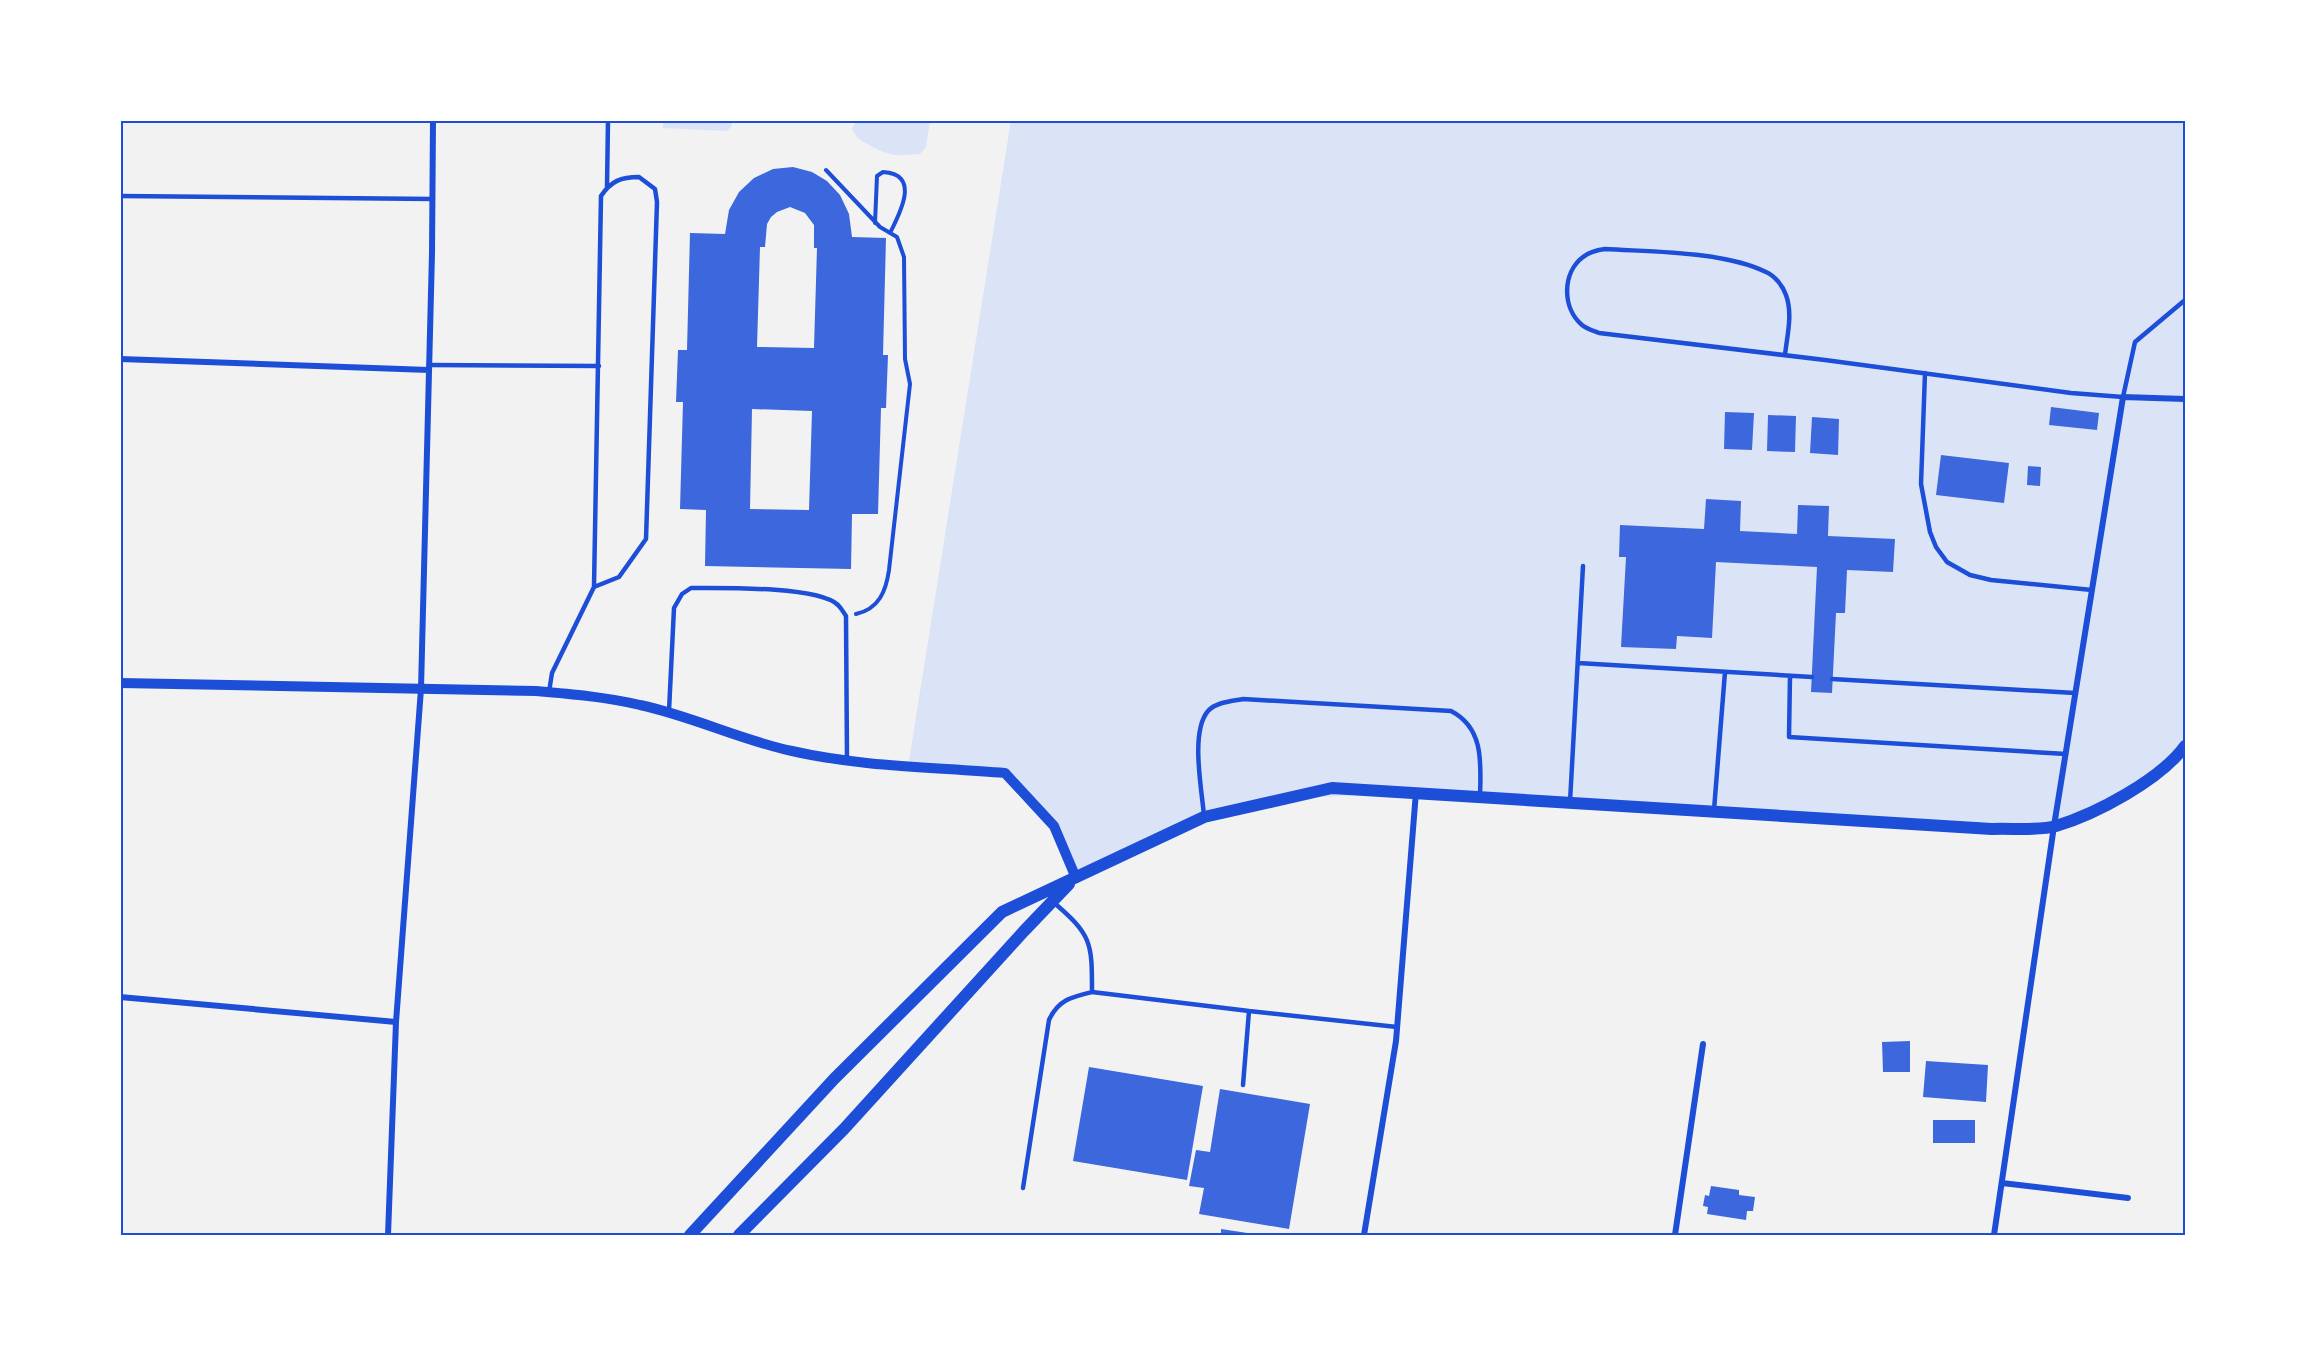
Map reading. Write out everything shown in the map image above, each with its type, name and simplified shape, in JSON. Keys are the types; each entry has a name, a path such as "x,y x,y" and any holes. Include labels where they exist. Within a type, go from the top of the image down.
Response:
{"main road":[{"path":"690,1235 834,1079 1002,912 1204,816 1332,788 1992,829 2054,826 2108,805 2152,777 2185,746"},
{"path":"739,1235 844,1129 1052,901 1076,878"}],"street":[{"path":"388,1235 396,1022 422,689 433,120"},
{"path":"120,359 429,367"},
{"path":"1994,1235 2054,826 2123,397 2185,399"},
{"path":"120,683 549,692 640,705 669,712 753,741 847,761 1005,773 1054,826 1076,878"},
{"path":"1364,1235 1398,1027 1416,792"},
{"path":"120,997 396,1022"},
{"path":"1676,1235 1703,1044"},
{"path":"2002,1183 2128,1198"}],"lane":[{"path":"607,187 608,120"},
{"path":"549,692 552,673 594,587 601,196 617,179 639,177 655,189 657,202 646,539 619,577 594,587"},
{"path":"120,196 433,199"},
{"path":"1785,355 1789,322 1789,305 1786,294 1780,283 1768,273 1750,265 1712,258 1605,249 1582,257 1572,271 1567,285 1568,300 1573,315 1583,326 1599,333 2070,393 2123,397 2135,342 2185,300"},
{"path":"429,367 599,366"},
{"path":"1925,374 1922,484 1930,532 1936,548 1947,562 1970,575 1991,580 2092,590"},
{"path":"1570,802 1583,566"},
{"path":"669,712 674,608 682,594 691,588 773,589 811,594 837,603 846,616 847,761"},
{"path":"1578,663 1812,677"},
{"path":"1714,812 1725,672"},
{"path":"1790,676 1789,737 2066,754"},
{"path":"1832,679 2075,693"},
{"path":"1204,816 1198,754 1200,729 1208,711 1225,702 1243,699 1451,711 1462,716 1472,728 1478,742 1481,762 1480,796"},
{"path":"1052,901 1077,922 1086,935 1091,951 1092,992"},
{"path":"1023,1188 1049,1020 1057,1006 1067,998 1092,992 1398,1027"},
{"path":"1243,1085 1249,1011"}],"path":[{"path":"826,170 875,223 897,237 904,257 905,359 910,384 886,590 868,611 846,616"},
{"path":"875,223 877,176 883,172 894,172 902,179 905,192 901,211 890,233"}],"shaded area":[{"path":"663,120 732,120 732,126 727,131 663,128"},
{"path":"856,120 883,120 894,123 905,120 929,120 926,147 920,154 888,154 857,137 852,129"},
{"path":"1011,120 2185,120 2185,745 2108,805 2054,826 1416,792 1281,799 1204,817 1076,878 1054,826 1005,773 908,767"}],"building":[{"path":"793,167 812,172 827,181 840,195 849,214 852,237 886,238 883,355 888,355 886,408 881,408 878,514 852,514 851,569 705,566 706,510 680,509 683,402 676,402 678,350 687,350 690,233 725,234 729,210 739,192 754,178 773,169","holes":["790,207 805,213 814,225 814,248 817,248 814,348 757,347 760,247 765,247 767,224 771,217","752,409 812,411 809,510 750,509"]},
{"path":"2051,407 2099,413 2097,430 2049,425"},
{"path":"1725,412 1754,413 1752,450 1724,449"},
{"path":"1768,415 1796,416 1795,452 1767,451"},
{"path":"1812,417 1839,419 1838,455 1810,453"},
{"path":"1941,455 2009,463 2004,503 1936,495"},
{"path":"2028,466 2041,467 2040,486 2027,485"},
{"path":"1706,499 1741,501 1740,531 1797,534 1798,505 1829,506 1828,536 1895,539 1893,572 1847,570 1845,613 1836,613 1832,693 1811,692 1817,567 1716,562 1712,638 1677,636 1676,649 1621,647 1626,557 1619,557 1620,525 1704,529"},
{"path":"1910,1041 1910,1072 1883,1072 1882,1042"},
{"path":"1926,1061 1988,1065 1986,1102 1923,1097"},
{"path":"1089,1067 1203,1086 1187,1180 1073,1161"},
{"path":"1220,1089 1310,1104 1289,1229 1199,1214 1204,1188 1189,1186 1196,1150 1210,1152"},
{"path":"1933,1120 1975,1120 1975,1143 1933,1143"},
{"path":"1711,1186 1739,1190 1739,1195 1755,1197 1753,1211 1747,1211 1746,1220 1707,1214 1708,1207 1703,1206 1705,1195 1709,1196"},
{"path":"1221,1229 1254,1234 1254,1235 1221,1235"}]}
